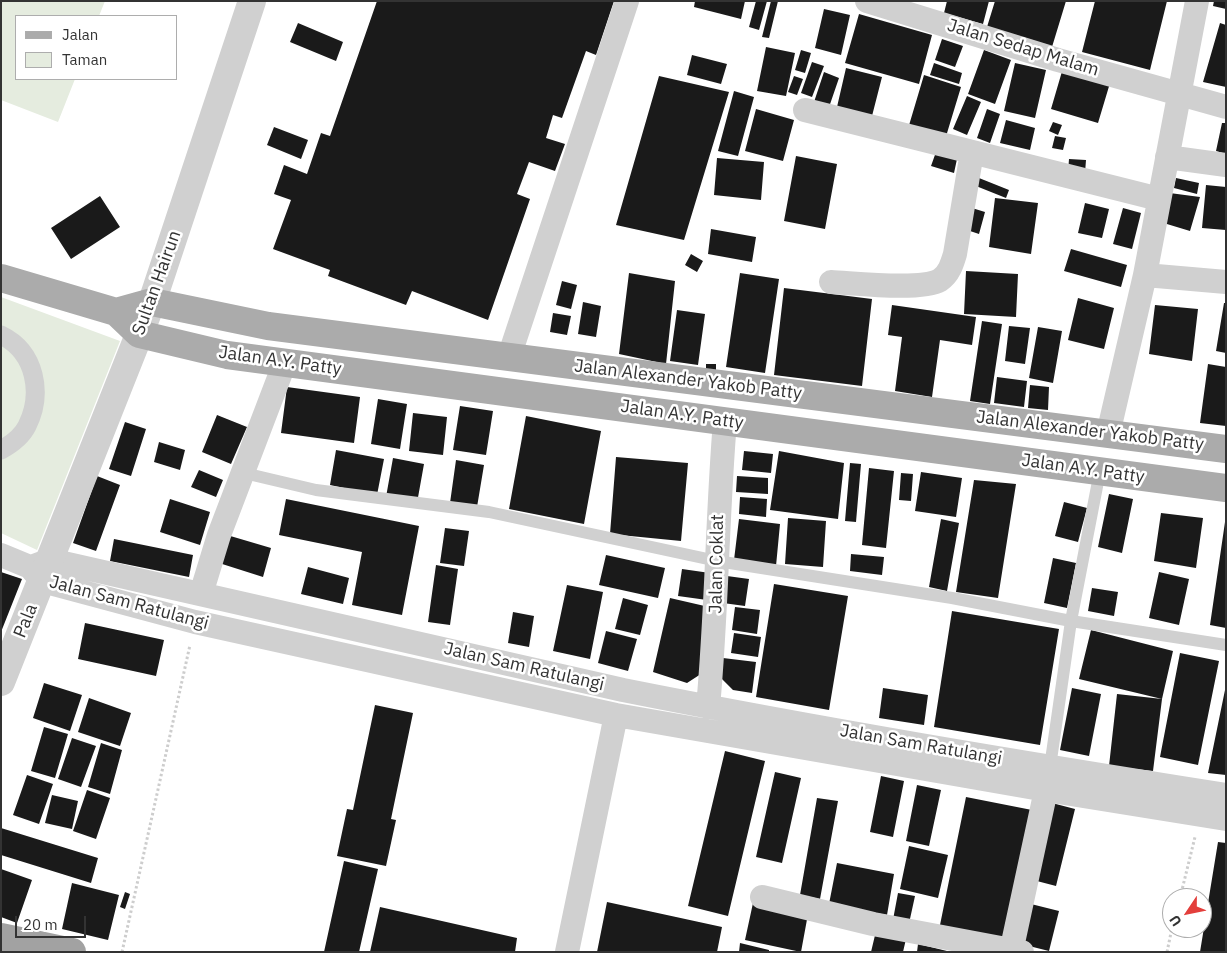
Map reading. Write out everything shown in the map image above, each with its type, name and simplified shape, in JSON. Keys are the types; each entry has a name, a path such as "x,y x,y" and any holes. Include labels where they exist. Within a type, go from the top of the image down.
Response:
{"highway":[{"path":"1,937 72,952"}],"main road":[{"path":"1,278 116,312 139,334"},
{"path":"116,312 152,302"},
{"name":"Jalan Alexander Yakob Patty","path":"152,302 268,326 1226,449"},
{"name":"Jalan A.Y. Patty","path":"139,334 227,355 1226,488"}],"street":[{"name":"Sultan Hairun","path":"40,569 152,302 252,1"},
{"path":"509,357 626,1"},
{"name":"Jalan Sedap Malam","path":"867,1 1058,60 1179,92 1226,107"},
{"path":"1108,434 1145,275 1197,1"},
{"path":"804,110 1159,199"},
{"path":"831,282 910,286 939,280 951,268 955,254 972,152"},
{"path":"1167,157 1226,164"},
{"path":"1145,275 1226,282"},
{"path":"1,335 9,339 25,356 32,369 37,396 26,428 11,444 1,450"},
{"path":"201,594 219,535 285,362"},
{"name":"Jalan Coklat","path":"708,707 715,630 719,495 725,421"},
{"path":"1,555 40,569"},
{"name":"Jalan Sam Ratulangi","path":"40,569 201,594 613,688 1048,779 1200,815 1226,819"},
{"name":"Jalan Sam Ratulangi","path":"40,569 195,622 616,715 1048,779 1226,795"},
{"name":"Pala","path":"1,682 40,569"},
{"path":"567,952 616,715"},
{"path":"762,897 873,924 1015,951 1048,779"}],"lane":[{"path":"1048,779 1071,621 1100,471"},
{"path":"244,473 316,490 489,512 717,561 952,598 1071,621 1226,645"}],"path":[{"path":"122,952 195,622"},
{"path":"1182,888 1200,815"},
{"path":"1167,952 1170,938"}],"green space":[{"path":"1,1 105,1 99,15 15,15 15,80 75,80 58,122 1,100"},
{"path":"1,297 120,341 37,550 1,533"}],"building":[{"path":"377,1 614,1 596,55 586,51 562,118 553,115 546,138 565,144 555,171 529,162 517,194 530,199 488,320 412,291 406,305 328,276 330,270 273,249 291,200 274,194 284,165 307,174 321,133 330,136"},
{"path":"695,1 745,1 741,19 694,7"},
{"path":"756,1 767,1 759,30 749,27"},
{"path":"771,1 778,1 769,38 762,37"},
{"path":"947,1 989,1 983,24 944,13"},
{"path":"995,1 1066,1 1052,47 987,27"},
{"path":"1095,1 1167,1 1150,70 1082,52"},
{"path":"1214,1 1226,1 1226,9 1213,6"},
{"path":"824,9 850,15 841,55 815,48"},
{"path":"859,14 932,35 919,84 845,63"},
{"path":"298,23 343,42 336,61 290,42"},
{"path":"1220,23 1226,25 1226,87 1203,82"},
{"path":"942,39 963,46 955,67 935,60"},
{"path":"766,47 795,53 786,96 757,91"},
{"path":"801,50 811,53 805,73 795,70"},
{"path":"984,50 1011,60 995,104 968,94"},
{"path":"692,55 727,64 721,84 687,75"},
{"path":"812,62 824,66 812,97 801,93"},
{"path":"934,63 962,73 959,84 930,75"},
{"path":"1015,63 1046,70 1035,118 1004,111"},
{"path":"846,68 882,77 872,116 837,107"},
{"path":"1063,68 1110,83 1098,123 1051,109"},
{"path":"824,72 839,78 827,113 812,108"},
{"path":"924,75 961,87 944,143 907,132"},
{"path":"659,76 729,92 684,240 616,225"},
{"path":"794,76 803,79 797,95 788,92"},
{"path":"734,91 754,97 738,156 718,151"},
{"path":"967,96 981,102 967,135 953,129"},
{"path":"756,109 794,120 783,161 745,151"},
{"path":"987,109 1000,114 990,143 977,138"},
{"path":"1006,120 1035,128 1030,150 1000,143"},
{"path":"1053,122 1062,125 1058,135 1049,131"},
{"path":"1222,123 1226,123 1226,154 1216,151"},
{"path":"274,127 308,140 301,159 267,145"},
{"path":"1055,136 1066,138 1063,150 1052,148"},
{"path":"936,152 957,159 954,173 931,166"},
{"path":"796,156 837,164 825,229 784,221"},
{"path":"717,158 764,162 761,200 714,195"},
{"path":"1069,159 1086,160 1085,173 1068,172"},
{"path":"979,178 1009,190 1006,198 976,186"},
{"path":"1176,178 1199,183 1197,194 1174,188"},
{"path":"1206,185 1226,187 1226,230 1202,228"},
{"path":"1162,192 1200,197 1190,231 1157,221"},
{"path":"100,196 120,227 71,259 51,228"},
{"path":"995,198 1038,203 1031,254 989,247"},
{"path":"1085,203 1109,209 1102,238 1078,233"},
{"path":"972,208 985,212 979,234 967,230"},
{"path":"1123,208 1141,213 1132,249 1113,244"},
{"path":"711,229 756,237 752,262 708,254"},
{"path":"1071,249 1127,265 1121,287 1064,271"},
{"path":"691,254 703,261 697,272 685,265"},
{"path":"966,271 1018,274 1016,317 964,314"},
{"path":"629,273 675,281 666,364 619,354"},
{"path":"740,273 779,279 765,373 726,367"},
{"path":"562,281 577,285 571,309 556,305"},
{"path":"784,288 872,299 862,386 774,375"},
{"path":"1078,298 1114,308 1104,349 1068,340"},
{"path":"583,302 601,306 596,337 578,334"},
{"path":"1224,303 1226,303 1226,353 1216,351"},
{"path":"892,305 976,317 972,345 940,340 932,397 895,391 902,337 888,335"},
{"path":"1155,305 1198,309 1192,361 1149,354"},
{"path":"677,310 705,314 698,365 670,361"},
{"path":"553,313 571,316 567,335 550,332"},
{"path":"982,321 1002,324 990,404 970,401"},
{"path":"1009,326 1030,328 1025,364 1005,361"},
{"path":"1038,327 1062,331 1053,383 1029,378"},
{"path":"706,364 716,364 716,373 706,373"},
{"path":"1208,364 1226,367 1226,426 1200,423"},
{"path":"997,377 1027,381 1024,407 994,403"},
{"path":"1030,385 1049,387 1048,410 1028,408"},
{"path":"287,387 360,397 354,443 281,433"},
{"path":"378,399 407,404 400,449 371,444"},
{"path":"460,406 493,411 486,455 453,450"},
{"path":"413,413 447,417 443,455 409,451"},
{"path":"217,415 247,427 231,464 202,452"},
{"path":"526,416 601,431 584,524 509,509"},
{"path":"125,422 146,429 131,476 109,469"},
{"path":"159,442 185,450 180,470 154,462"},
{"path":"336,450 384,459 377,495 330,485"},
{"path":"744,451 773,454 771,473 742,470"},
{"path":"779,451 844,463 838,519 770,510"},
{"path":"616,457 688,463 681,541 610,534"},
{"path":"393,458 424,464 417,503 386,497"},
{"path":"456,460 484,465 477,507 450,503"},
{"path":"850,463 861,464 856,522 845,521"},
{"path":"869,468 894,471 886,548 862,545"},
{"path":"199,470 223,480 216,497 191,487"},
{"path":"921,472 962,478 956,517 915,511"},
{"path":"901,473 913,474 911,501 899,500"},
{"path":"97,476 120,485 96,551 73,543"},
{"path":"737,476 768,478 768,494 736,492"},
{"path":"974,480 1016,484 998,598 956,592"},
{"path":"1109,494 1133,499 1122,553 1098,547"},
{"path":"740,497 767,499 766,517 739,514"},
{"path":"170,499 210,512 200,545 160,532"},
{"path":"286,499 419,526 402,615 352,605 362,552 279,535"},
{"path":"1064,502 1087,508 1078,542 1055,536"},
{"path":"1161,513 1203,518 1196,568 1154,561"},
{"path":"788,518 826,521 823,567 785,564"},
{"path":"739,519 780,524 776,566 734,560"},
{"path":"941,519 959,523 947,591 929,587"},
{"path":"1226,522 1226,628 1210,625"},
{"path":"445,528 469,531 464,566 440,563"},
{"path":"227,535 271,548 263,577 219,563"},
{"path":"114,539 193,555 189,577 110,561"},
{"path":"851,554 884,557 882,575 850,571"},
{"path":"606,555 665,568 658,598 599,585"},
{"path":"1053,558 1076,563 1067,608 1044,603"},
{"path":"436,565 458,569 450,625 428,622"},
{"path":"308,567 349,578 343,604 301,594"},
{"path":"682,569 710,573 707,600 678,596"},
{"path":"1,572 22,579 1,632"},
{"path":"1159,572 1189,579 1179,625 1149,618"},
{"path":"727,576 749,579 745,606 723,603"},
{"path":"774,584 848,596 829,710 756,697"},
{"path":"567,585 603,592 590,659 553,651"},
{"path":"1092,588 1118,592 1114,616 1088,611"},
{"path":"623,598 648,605 640,635 615,629"},
{"path":"670,598 709,607 704,672 687,683 653,672"},
{"path":"735,607 760,610 757,634 732,630"},
{"path":"952,611 1059,629 1040,745 934,727"},
{"path":"513,612 534,616 529,647 508,643"},
{"path":"85,623 164,640 156,676 78,659"},
{"path":"1091,630 1173,651 1162,699 1079,679"},
{"path":"606,631 637,639 628,671 598,663"},
{"path":"734,633 761,637 758,657 731,653"},
{"path":"1180,653 1219,661 1198,765 1160,757"},
{"path":"723,658 756,662 752,693 733,690 721,678"},
{"path":"44,683 82,695 70,731 33,718"},
{"path":"883,688 928,695 924,725 879,718"},
{"path":"1072,688 1101,694 1089,756 1060,750"},
{"path":"1226,690 1226,775 1208,773"},
{"path":"1117,694 1162,699 1153,771 1109,766"},
{"path":"89,698 131,713 120,746 78,732"},
{"path":"375,705 413,713 391,819 396,820 386,866 337,856 347,809 353,810"},
{"path":"44,727 68,734 55,778 31,771"},
{"path":"72,738 96,746 81,787 58,779"},
{"path":"101,743 122,750 110,794 88,787"},
{"path":"725,751 765,761 728,916 688,906"},
{"path":"775,772 801,778 782,863 756,857"},
{"path":"27,775 53,784 39,824 13,815"},
{"path":"881,776 904,781 893,837 870,832"},
{"path":"917,785 941,790 929,846 906,841"},
{"path":"87,790 110,798 96,839 73,831"},
{"path":"52,795 78,801 72,829 45,823"},
{"path":"966,797 1032,810 1006,939 940,925"},
{"path":"817,798 838,801 820,899 800,895"},
{"path":"1052,803 1075,809 1056,886 1033,880"},
{"path":"1,828 98,858 91,883 1,855"},
{"path":"1218,842 1226,843 1226,952 1200,952 1202,938 1212,938 1212,888 1210,888"},
{"path":"909,846 948,855 938,898 900,889"},
{"path":"344,861 378,869 359,952 324,952"},
{"path":"837,863 894,874 887,915 829,904"},
{"path":"1,869 32,880 17,923 1,917"},
{"path":"72,883 119,895 108,940 62,929"},
{"path":"125,892 130,894 125,909 120,907"},
{"path":"898,893 915,896 908,928 892,925"},
{"path":"607,902 722,927 717,952 597,952"},
{"path":"753,903 808,914 801,952 745,940"},
{"path":"1031,904 1059,911 1049,951 1021,944"},
{"path":"380,907 517,938 515,952 370,952"},
{"path":"876,931 906,939 903,952 871,952"},
{"path":"740,943 769,950 769,952 739,952"},
{"path":"918,944 947,951 947,952 917,952"}]}
